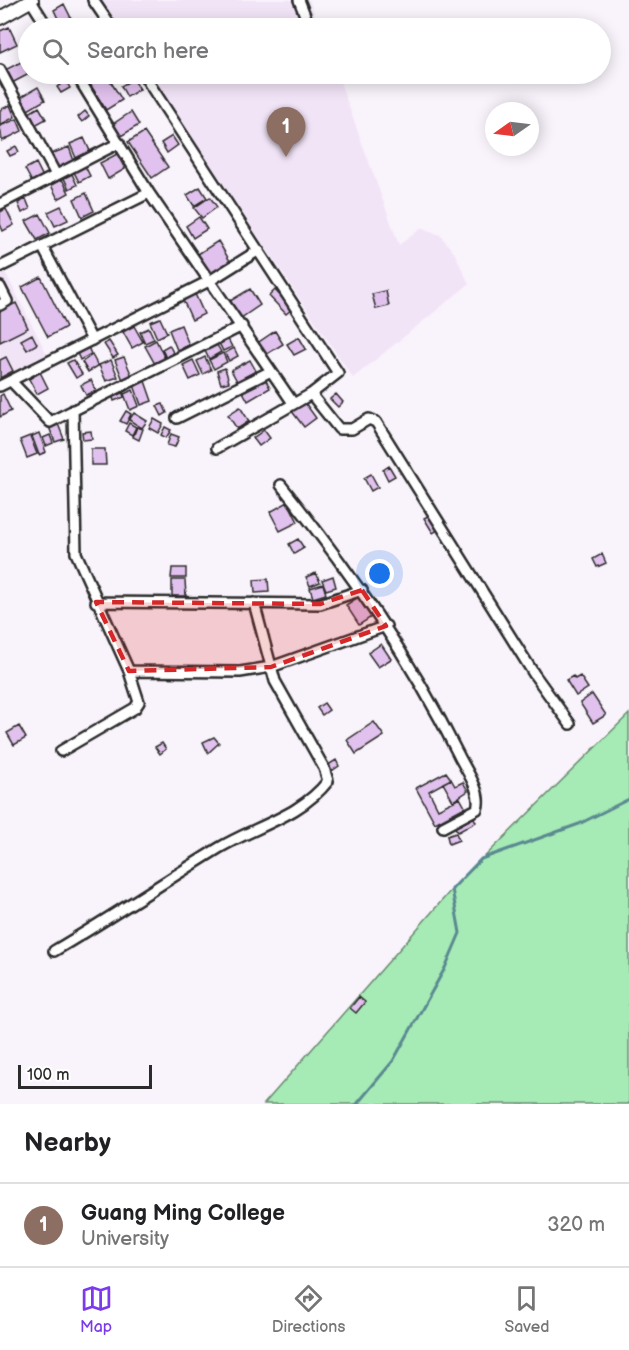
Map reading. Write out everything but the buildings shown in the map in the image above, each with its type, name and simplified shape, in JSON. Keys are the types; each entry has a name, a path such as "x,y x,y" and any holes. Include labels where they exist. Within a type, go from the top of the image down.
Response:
{"main road":[{"path":"0,18 31,0"}],"street":[{"path":"31,0 42,18"},
{"path":"93,0 105,18"},
{"path":"299,0 306,18"},
{"path":"0,70 56,175"},
{"path":"82,84 149,194 211,280 293,403"},
{"path":"149,84 338,373 311,394 217,448"},
{"path":"1,201 119,143"},
{"path":"0,267 149,194"},
{"path":"42,246 92,340"},
{"path":"0,386 211,280 259,250"},
{"path":"0,287 7,301 0,305"},
{"path":"11,381 50,422 242,326"},
{"path":"177,418 271,370"},
{"path":"311,394 339,429 352,429 369,419 375,422 534,674 570,724"},
{"path":"62,751 139,705 129,671 96,602 76,553 74,410"},
{"path":"281,484 362,590 386,626 439,716 477,792 477,809 443,827"},
{"path":"96,602 320,604 362,590"},
{"path":"54,951 221,847 280,819 306,802 328,781 324,768 290,710 271,667 254,603"},
{"path":"129,671 240,672 271,667 386,626"}],"highlighted area":[{"path":"362,590 386,626 271,667 129,671 96,602 320,604"}],"shaded area":[{"path":"100,0 309,0 316,18 112,18"},
{"path":"156,84 341,84 399,245 422,228 440,235 455,254 469,284 353,378"},
{"path":"4,270 48,356 0,380 0,272"}],"green space":[{"path":"629,714 629,1104 264,1104 452,889"}],"waterway":[{"path":"357,1104 393,1061 445,968 460,933 452,889 481,859 579,824 629,799"}],"place":[{"name":"Guang Ming College","path":"286,157"}]}
